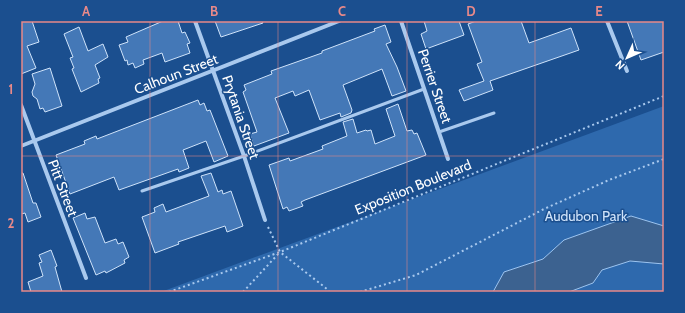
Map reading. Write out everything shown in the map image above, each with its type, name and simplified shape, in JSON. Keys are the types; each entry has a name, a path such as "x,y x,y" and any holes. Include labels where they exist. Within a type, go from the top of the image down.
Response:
{"street":[{"name":"Prytania Street","path":"195,21 244,156 265,220"},
{"name":"Calhoun Street","path":"21,146 339,21"},
{"name":"Perrier Street","path":"401,21 448,159"},
{"path":"607,21 627,70"},
{"name":"Pitt Street","path":"21,105 86,278"}],"lane":[{"path":"142,191 244,156 424,89"},
{"path":"439,132 494,113"}],"path":[{"name":"Exposition Boulevard","path":"168,292 280,252 664,96"},
{"path":"360,292 416,275 544,210 609,180 664,159"},
{"path":"265,220 280,252 327,288 329,292"},
{"path":"244,292 280,252"}],"green space":[{"name":"Audubon Park","path":"664,106 664,292 161,292"}],"shaded area":[{"path":"631,216 664,226 664,264 630,261 602,270 593,283 569,292 493,292 504,272 543,259 564,240"}],"building":[{"path":"21,21 32,21 39,42 27,46 36,68 21,74"},
{"path":"163,21 178,21 182,33 185,32 190,43 187,44 190,53 165,62 162,53 143,60 144,64 135,68 133,63 128,65 119,45 128,42 126,37"},
{"path":"215,21 262,21 263,23 221,37"},
{"path":"424,21 459,21 464,35 426,49 421,34 427,31"},
{"path":"476,21 521,21 529,43 571,28 579,50 490,81 493,90 464,101 459,90 484,81 477,64 482,62 468,24"},
{"path":"627,21 664,21 664,52 641,60"},
{"path":"385,25 391,42 386,44 406,91 392,96 382,69 343,85 352,110 351,113 341,117 340,113 320,120 309,90 295,96 293,91 275,98 289,133 254,146 250,134 257,132 243,92 246,90 244,85 272,74 271,71 322,53 322,51 375,31 374,29"},
{"path":"79,27 88,51 103,44 108,57 95,65 100,78 98,79 99,83 81,92 72,69 74,68 70,58 73,57 64,34"},
{"path":"50,68 62,106 45,112 43,108 40,109 37,99 33,96 32,92 35,84 32,74"},
{"path":"198,100 200,105 204,103 207,111 210,110 228,156 214,162 206,141 183,150 189,168 179,172 178,169 119,190 114,177 70,194 56,155 85,144 84,141 96,136 97,139"},
{"path":"398,104 407,131 412,130 414,134 417,133 426,155 305,200 301,202 303,206 289,211 287,207 283,209 269,165 289,158 290,161 323,149 322,146 347,136 343,122 353,119 357,133 371,130 375,144 395,136 386,109"},
{"path":"21,173 23,173 33,203 36,203 41,217 28,222 25,213 21,214"},
{"path":"211,173 218,192 222,190 223,194 231,191 243,226 227,232 225,226 178,242 179,244 155,253 142,217 155,212 154,208 163,204 166,212 209,196 201,176"},
{"path":"85,213 87,219 95,217 105,243 116,239 118,244 123,242 129,257 124,260 125,263 106,273 105,271 96,275 73,218"},
{"path":"51,250 57,266 55,267 62,292 31,292 28,282 43,276 39,263 42,262 39,255"}]}
